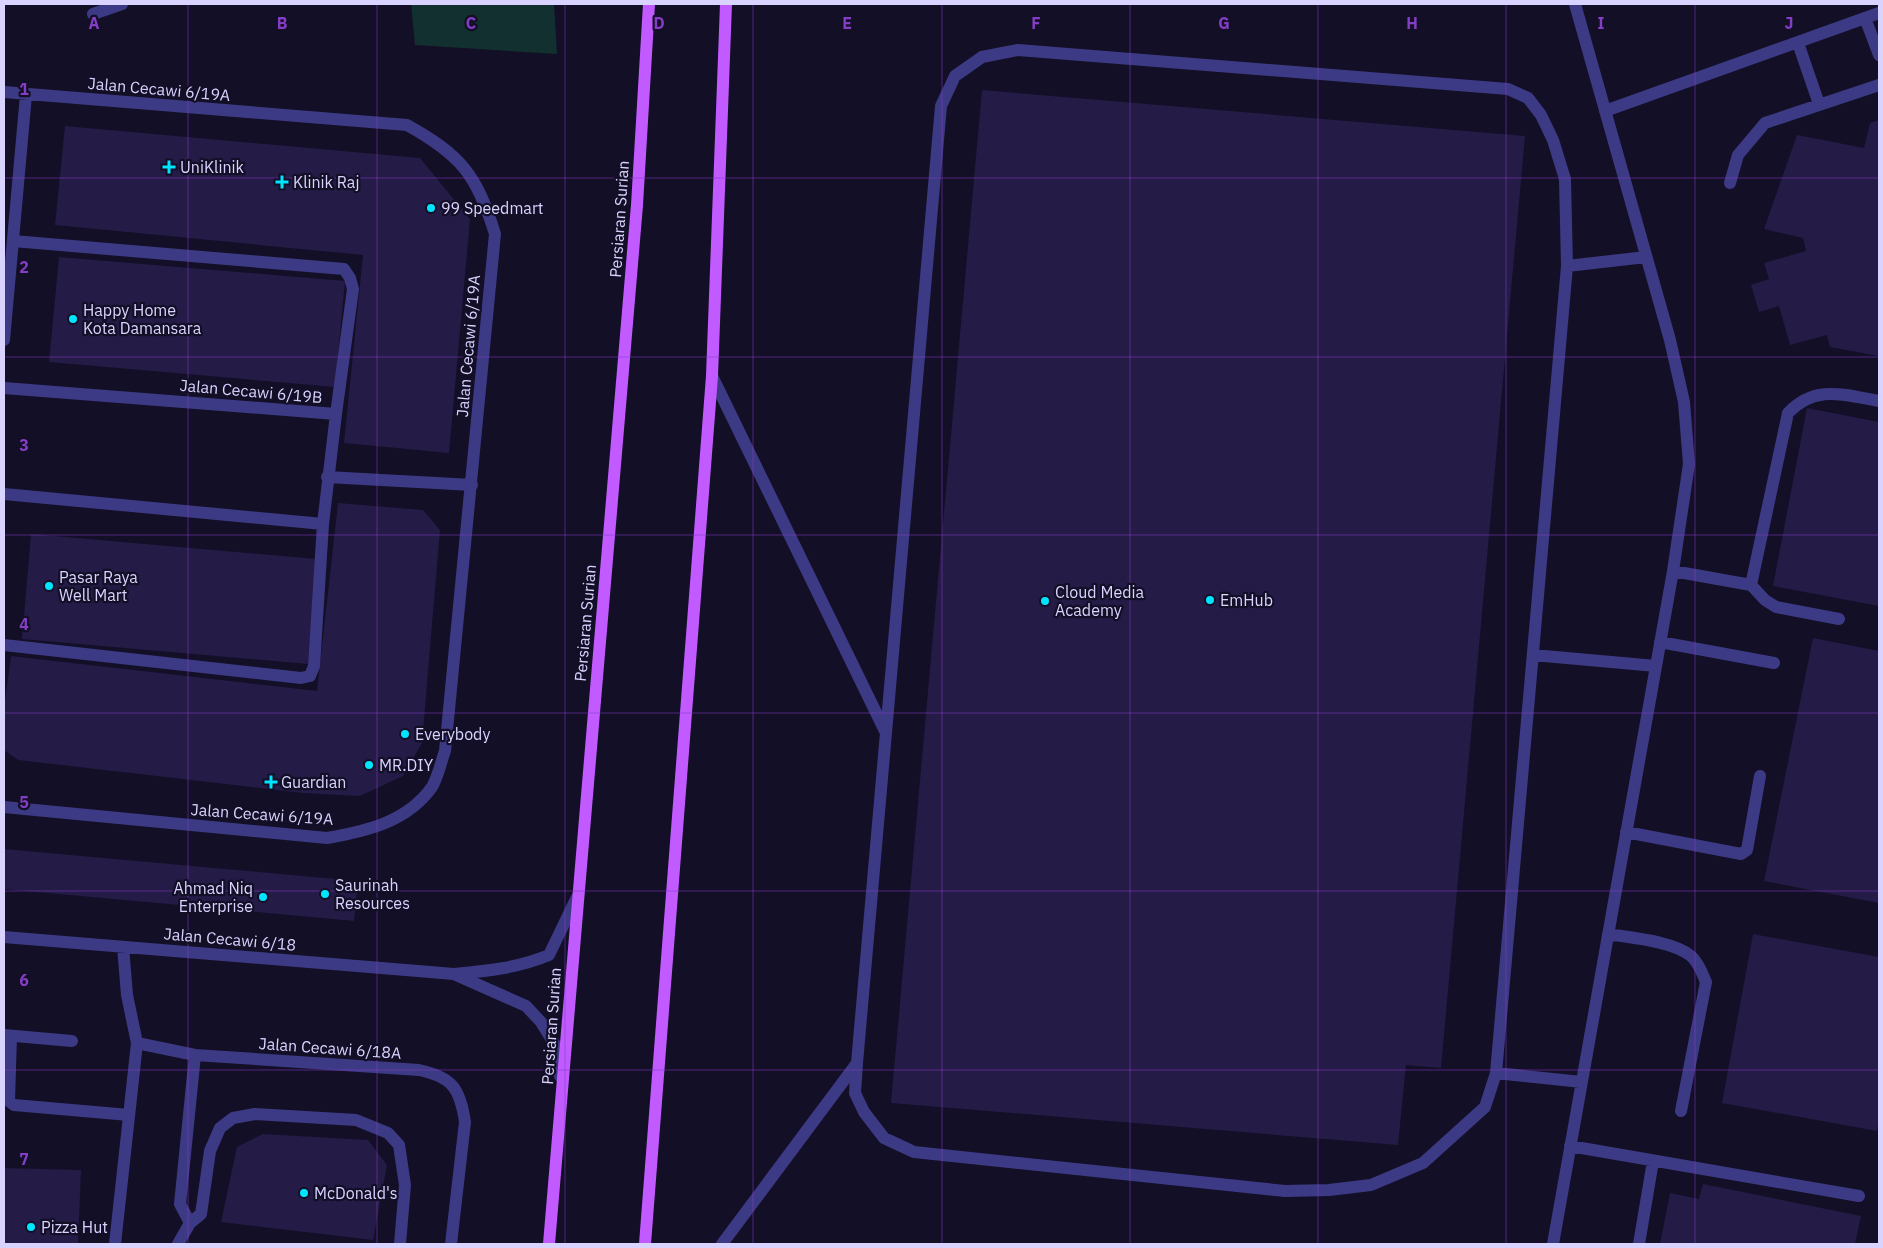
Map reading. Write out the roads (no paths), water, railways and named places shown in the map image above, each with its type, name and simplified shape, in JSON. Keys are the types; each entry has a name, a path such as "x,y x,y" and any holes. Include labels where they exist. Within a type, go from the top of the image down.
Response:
{"main road":[{"name":"Persiaran Surian","path":"549,1244 637,205 649,4"},
{"path":"644,1244 712,376 726,4"}],"street":[{"path":"93,14 122,4"},
{"path":"1552,1244 1673,571 1688,464 1684,402 1670,340 1575,4"},
{"path":"1604,112 1879,13"},
{"path":"1866,18 1879,56"},
{"path":"1798,43 1819,104"},
{"path":"1018,50 1508,89 1528,98 1541,115 1553,140 1565,179 1567,266 1533,655 1495,1082 1485,1107 1423,1162 1371,1185 1329,1190 1285,1191 914,1152 884,1138 864,1112 855,1092 942,106 955,76 982,58 1018,50"},
{"path":"1730,183 1738,155 1765,123 1879,85"},
{"name":"Jalan Cecawi 6/19A","path":"4,92 407,126 440,144 469,172 486,205 495,234 445,751 432,786 406,813 367,831 328,838 4,807"},
{"path":"4,340 26,95"},
{"path":"13,241 344,270 350,278 353,289 336,414"},
{"path":"1567,266 1646,257"},
{"path":"712,376 886,734"},
{"name":"Jalan Cecawi 6/19B","path":"4,388 336,414 322,524 314,666 310,676 300,678 4,645"},
{"path":"1751,585 1788,413 1798,402 1812,395 1829,393 1879,400"},
{"path":"327,477 472,485"},
{"path":"4,494 322,524"},
{"path":"1673,571 1751,585 1765,600 1776,607 1839,619"},
{"path":"1660,642 1774,662"},
{"path":"1533,655 1656,666"},
{"path":"1626,832 1741,854 1747,850 1760,776"},
{"name":"Jalan Cecawi 6/18","path":"4,937 454,974 494,970 530,963 549,954 577,897"},
{"path":"1608,934 1669,945 1690,955 1700,967 1706,982 1681,1111"},
{"path":"115,1244 137,1043 127,995 124,947"},
{"name":"Jalan Cecawi 6/18","path":"454,974 526,1006 541,1022 557,1048 562,1092"},
{"path":"72,1041 8,1035 9,1101 14,1106 129,1115"},
{"name":"Jalan Cecawi 6/18A","path":"137,1043 195,1055 419,1070 440,1074 454,1086 462,1103 465,1122 451,1244"},
{"path":"190,1223 180,1204 195,1055"},
{"path":"722,1244 857,1063"},
{"path":"1496,1073 1582,1082"},
{"path":"178,1244 190,1223 201,1214 210,1151 220,1128 233,1118 256,1114 356,1120 388,1133 399,1145 405,1185 400,1244"},
{"path":"1570,1146 1859,1196"},
{"path":"1639,1244 1653,1161"}],"place":[{"name":"UniKlinik","path":"169,167"},
{"name":"Klinik Raj","path":"282,182"},
{"name":"99 Speedmart","path":"431,208"},
{"name":"Happy Home Kota Damansara","path":"73,319"},
{"name":"Pasar Raya Well Mart","path":"49,586"},
{"name":"EmHub","path":"1210,600"},
{"name":"Cloud Media Academy","path":"1045,601"},
{"name":"Everybody","path":"405,734"},
{"name":"MR.DIY","path":"369,765"},
{"name":"Guardian","path":"271,782"},
{"name":"Saurinah Resources","path":"325,894"},
{"name":"Ahmad Niq Enterprise","path":"263,897"},
{"name":"McDonald's","path":"304,1193"},
{"name":"Pizza Hut","path":"31,1227"}]}
